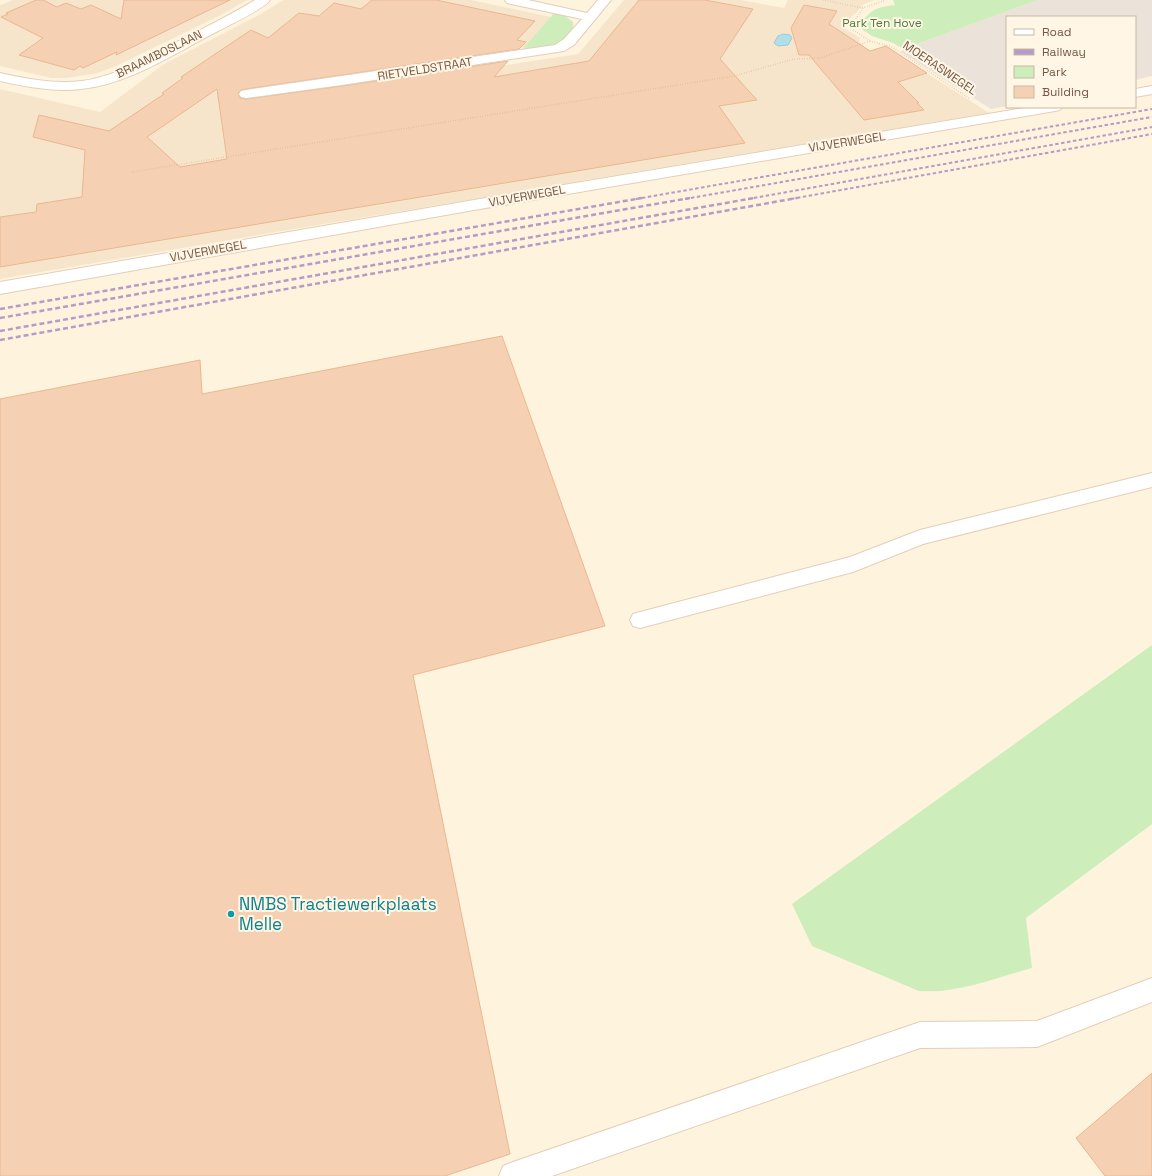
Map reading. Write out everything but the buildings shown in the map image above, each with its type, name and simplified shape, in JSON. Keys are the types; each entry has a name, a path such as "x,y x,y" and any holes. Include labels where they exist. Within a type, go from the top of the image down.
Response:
{"street":[{"name":"BRAAMBOSLAAN","path":"0,77 52,86 83,85 120,75 171,50 264,0"},
{"path":"511,0 590,17"},
{"name":"RIETVELDSTRAAT","path":"246,94 350,80 559,48 569,42 605,0"},
{"path":"1136,93 1152,90"},
{"name":"VIJVERWEGEL","path":"0,288 474,205 1049,108"}],"lane":[{"path":"640,620 853,564 920,537 1152,480"},
{"path":"513,1176 920,1035 1037,1034 1152,990"}],"path":[{"path":"822,0 863,8 886,0"},
{"name":"MOERASWEGEL","path":"863,8 861,14 851,24 850,28 870,41 881,43 892,48 997,117"},
{"path":"132,172 734,76 794,59 820,58 870,41"}],"shaded area":[{"path":"13,0 247,0 219,16 116,66 98,73 67,78 51,78 0,66 0,5"},
{"path":"283,0 471,0 551,17 525,47 342,74 249,74 225,108 578,54 624,0 741,0 784,8 788,0 875,0 864,4 842,27 860,38 859,42 869,51 886,47 989,113 0,279 0,89 100,112 164,64 261,14"},
{"path":"1038,0 1152,0 1152,76 1136,80 1136,16 1006,16 1006,106 991,109 901,52 903,49"}],"green space":[{"name":"Park Ten Hove","path":"893,0 1038,0 903,49 893,43 872,36 857,26 873,11 882,7 895,5"},
{"path":"554,13 565,16 573,22 569,34 564,39 553,45 522,50"},
{"path":"1152,645 1152,824 1026,918 1032,968 962,988 919,991 812,946 792,904"}],"water":[{"path":"783,34 790,35 792,38 788,45 778,46 774,43 778,36"}],"railway":[{"path":"636,199 1152,109"},
{"path":"685,199 1152,117"},
{"path":"748,199 1152,127"},
{"path":"791,199 1152,134"},
{"path":"0,309 642,198"},
{"path":"0,318 690,198"},
{"path":"0,331 754,198"},
{"path":"0,340 797,198"}],"place":[{"name":"NMBS Tractiewerkplaats Melle","path":"231,914"}]}
